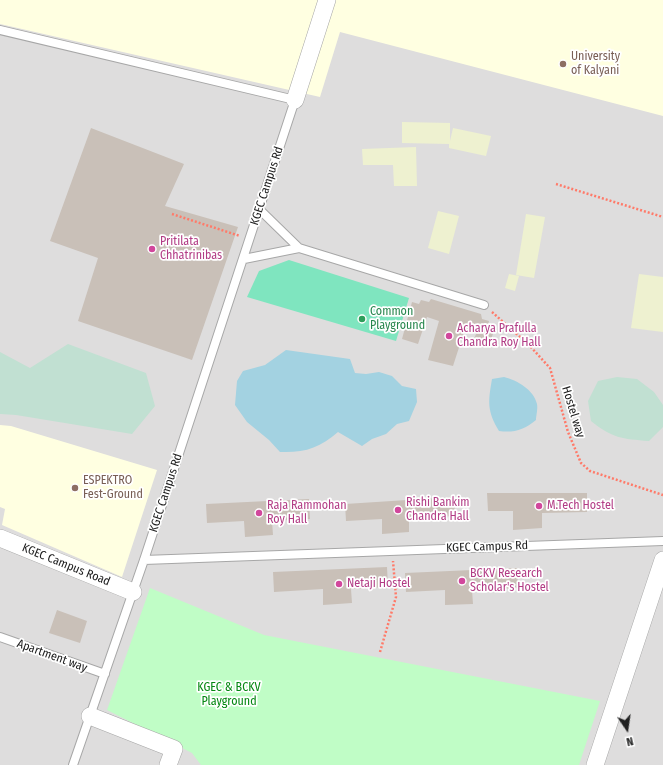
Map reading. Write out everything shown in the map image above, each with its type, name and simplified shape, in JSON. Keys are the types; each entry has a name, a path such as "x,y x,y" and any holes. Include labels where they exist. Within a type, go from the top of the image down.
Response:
{"street":[{"path":"295,100 327,0"},
{"name":"KGEC Campus Road","path":"0,538 133,592"},
{"path":"595,765 663,560"},
{"path":"90,716 174,749 168,765"}],"lane":[{"path":"0,30 295,100"},
{"name":"KGEC Campus Rd","path":"73,765 144,560 295,100"},
{"path":"259,209 299,248 484,305"},
{"path":"244,259 299,248"},
{"name":"KGEC Campus Rd","path":"144,560 663,541"},
{"name":"Apartment way","path":"0,637 105,674"}],"path":[{"path":"556,184 663,217"},
{"path":"172,214 250,240"},
{"name":"Hostel way","path":"484,305 529,345 550,368 568,432 581,463 590,471 663,495"},
{"path":"380,652 396,597 393,551"}],"shaded area":[{"path":"0,0 663,0 663,765 0,765"},
{"name":"University of Kalyani","path":"0,0 663,0 663,116 340,32 320,97 0,24"},
{"path":"402,122 450,123 450,141 453,128 491,136 486,156 449,148 449,144 402,143"},
{"path":"416,147 417,186 394,186 393,165 363,165 362,149"},
{"path":"438,211 459,216 449,254 428,248"},
{"path":"526,214 545,217 534,278 516,275"},
{"path":"509,274 519,276 515,291 505,288"},
{"path":"639,274 663,277 663,332 631,328"},
{"path":"68,344 146,373 155,406 132,434 16,415 0,414 0,352 30,368"},
{"path":"617,377 637,379 654,392 663,405 663,427 649,441 618,437 598,427 591,421 588,401 598,381"},
{"name":"ESPEKTRO Fest-Ground","path":"0,425 11,426 157,470 122,577 2,525 5,509 0,507"}],"green space":[{"name":"Common Playground","path":"289,260 409,298 396,341 247,297 259,271"},
{"name":"KGEC & BCKV Playground","path":"150,588 264,635 600,701 579,765 201,765 192,753 107,710"}],"water":[{"path":"286,350 350,359 355,373 366,374 379,372 392,376 402,386 416,389 417,402 409,421 397,424 386,434 372,439 362,446 338,432 318,446 297,452 280,452 269,440 247,422 235,405 237,381 243,371 265,365"},
{"path":"504,377 519,383 529,390 537,404 536,420 519,430 509,432 499,431 490,412 489,400 492,379"}],"building":[{"name":"Pritilata Chhatrinibas","path":"91,128 184,164 165,206 238,227 192,360 78,321 98,258 50,241"},
{"name":"Acharya Prafulla Chandra Roy Hall","path":"431,299 481,314 482,319 489,321 488,325 495,328 489,345 473,341 477,332 465,329 453,366 428,360 439,321 427,317 418,344 402,339 412,302 419,304 421,300 429,302"},
{"path":"487,493 587,493 587,512 542,513 542,528 513,530 513,511 488,511"},
{"path":"454,497 455,516 409,519 409,532 382,534 382,519 346,521 345,504"},
{"path":"309,499 310,519 272,521 273,535 245,537 244,521 207,523 206,504"},
{"path":"387,567 388,587 351,589 352,603 323,605 323,589 274,592 273,572"},
{"name":"BCKV Research Scholar's Hostel","path":"517,568 518,588 472,590 473,604 445,605 445,590 406,592 405,573"},
{"path":"57,610 87,621 80,643 49,633"}],"place":[{"name":"University of Kalyani","path":"563,64"},
{"name":"Pritilata Chhatrinibas","path":"152,249"},
{"name":"Common Playground","path":"362,319"},
{"name":"Acharya Prafulla Chandra Roy Hall","path":"449,336"},
{"name":"ESPEKTRO Fest-Ground","path":"75,488"},
{"name":"M.Tech Hostel","path":"539,506"},
{"name":"Rishi Bankim Chandra Hall","path":"398,510"},
{"name":"Raja Rammohan Roy Hall","path":"259,513"},
{"name":"BCKV Research Scholar's Hostel","path":"462,581"},
{"name":"Netaji Hostel","path":"339,584"}]}
